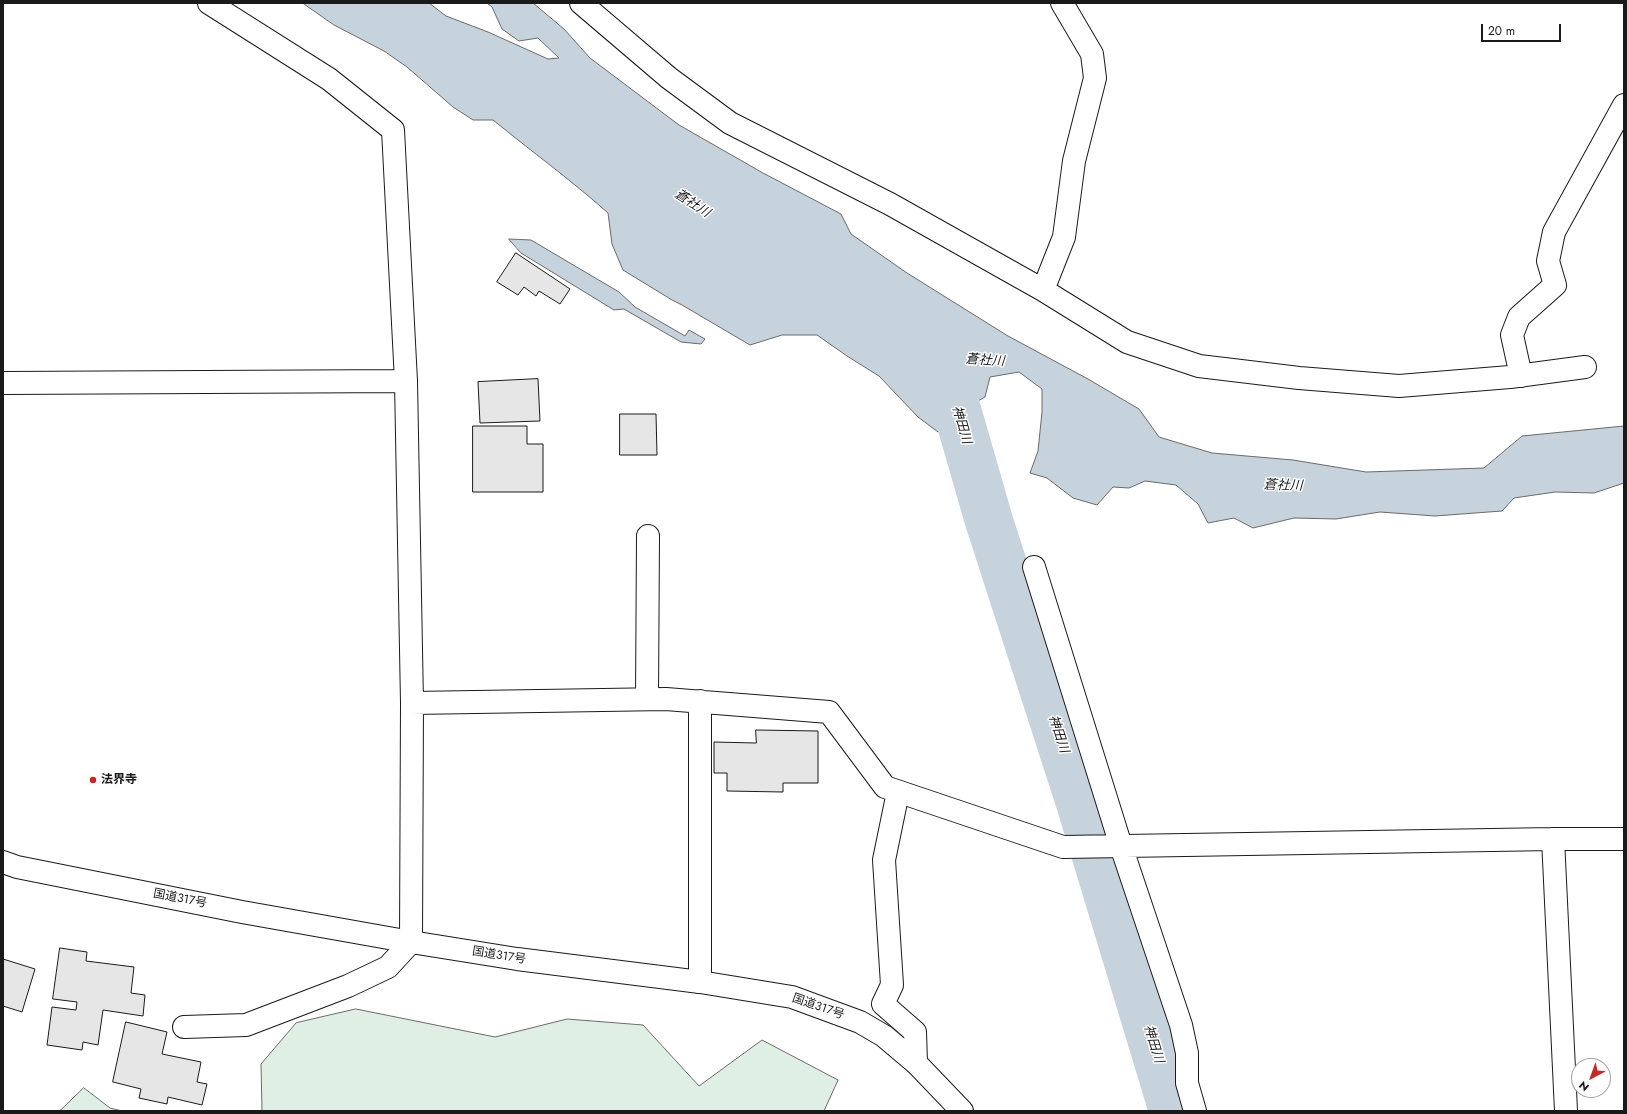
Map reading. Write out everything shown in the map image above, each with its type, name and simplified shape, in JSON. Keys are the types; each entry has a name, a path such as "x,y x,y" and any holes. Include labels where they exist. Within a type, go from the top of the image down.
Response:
{"main road":[{"path":"184,1027 246,1026 348,986 388,967 411,942 412,703 406,381 393,130 329,79 209,3"},
{"path":"581,3 669,78 730,122 890,204 1043,290 1128,342 1199,366 1299,378 1399,386 1521,376 1585,367"},
{"path":"1043,290 1064,237 1074,161 1095,78 1092,54 1062,3"},
{"path":"1521,376 1512,335 1519,317 1555,285 1548,261 1554,232 1624,105"},
{"path":"3,383 406,381"},
{"path":"647,699 648,536"},
{"path":"1034,568 1121,846 1181,1024 1187,1053 1187,1083 1195,1111"},
{"path":"412,703 647,699 700,701 829,712 886,787 1063,847 1553,838 1624,839"},
{"path":"700,701 700,982"},
{"path":"898,792 884,860 892,985 883,1004 915,1032 916,1063"},
{"path":"1553,838 1566,1111"},
{"name":"国道317号","path":"3,862 25,869 242,912 411,942 517,959 700,982 792,997 860,1022 884,1036 916,1063 962,1111"}],"green space":[{"path":"356,1009 495,1037 567,1019 643,1025 699,1086 762,1040 838,1080 824,1111 262,1111 261,1064 296,1023"},
{"path":"84,1088 110,1108 122,1111 60,1111"}],"water":[{"name":"蒼社川","path":"303,3 429,3 446,16 488,32 548,59 559,58 538,38 519,41 502,29 492,7 487,3 533,3 564,29 590,58 679,125 763,173 841,214 851,234 907,273 1008,336 1088,379 1139,409 1159,437 1212,453 1293,460 1366,472 1484,468 1522,436 1624,426 1624,483 1594,493 1555,492 1514,498 1502,511 1435,516 1380,512 1336,519 1294,518 1253,528 1234,518 1208,523 1198,504 1176,485 1145,481 1129,488 1113,487 1097,505 1073,498 1047,478 1030,473 1038,451 1042,412 1042,389 1019,372 990,377 985,397 944,420 938,432 918,417 879,376 817,335 782,335 750,345 623,270 612,244 608,213 493,120 473,120 453,107 407,67 384,51 334,25"},
{"path":"509,239 531,240 619,292 635,307 685,336 689,330 705,339 701,344 681,342 624,309 614,310 521,253"}],"building":[{"path":"516,253 570,289 560,304 539,291 536,296 524,287 518,295 497,282"},
{"path":"538,379 540,421 480,423 478,382"},
{"path":"620,414 656,414 657,455 620,455"},
{"path":"473,426 527,426 527,444 543,444 543,492 473,492"},
{"path":"756,730 818,731 818,783 783,783 783,792 727,791 727,773 714,773 714,742 756,743"},
{"path":"60,948 87,952 86,961 134,967 131,993 145,995 143,1016 103,1010 98,1045 83,1042 82,1050 47,1045 52,1007 76,1010 77,1002 53,999"},
{"path":"3,959 35,969 22,1012 3,1006"},
{"path":"126,1022 167,1032 162,1054 201,1062 197,1082 207,1084 202,1105 168,1097 167,1104 139,1098 141,1089 113,1082"}],"waterway":[{"name":"神田川","path":"942,358 989,521 1080,803 1173,1111"}],"place":[{"name":"法界寺","path":"93,780"}]}
